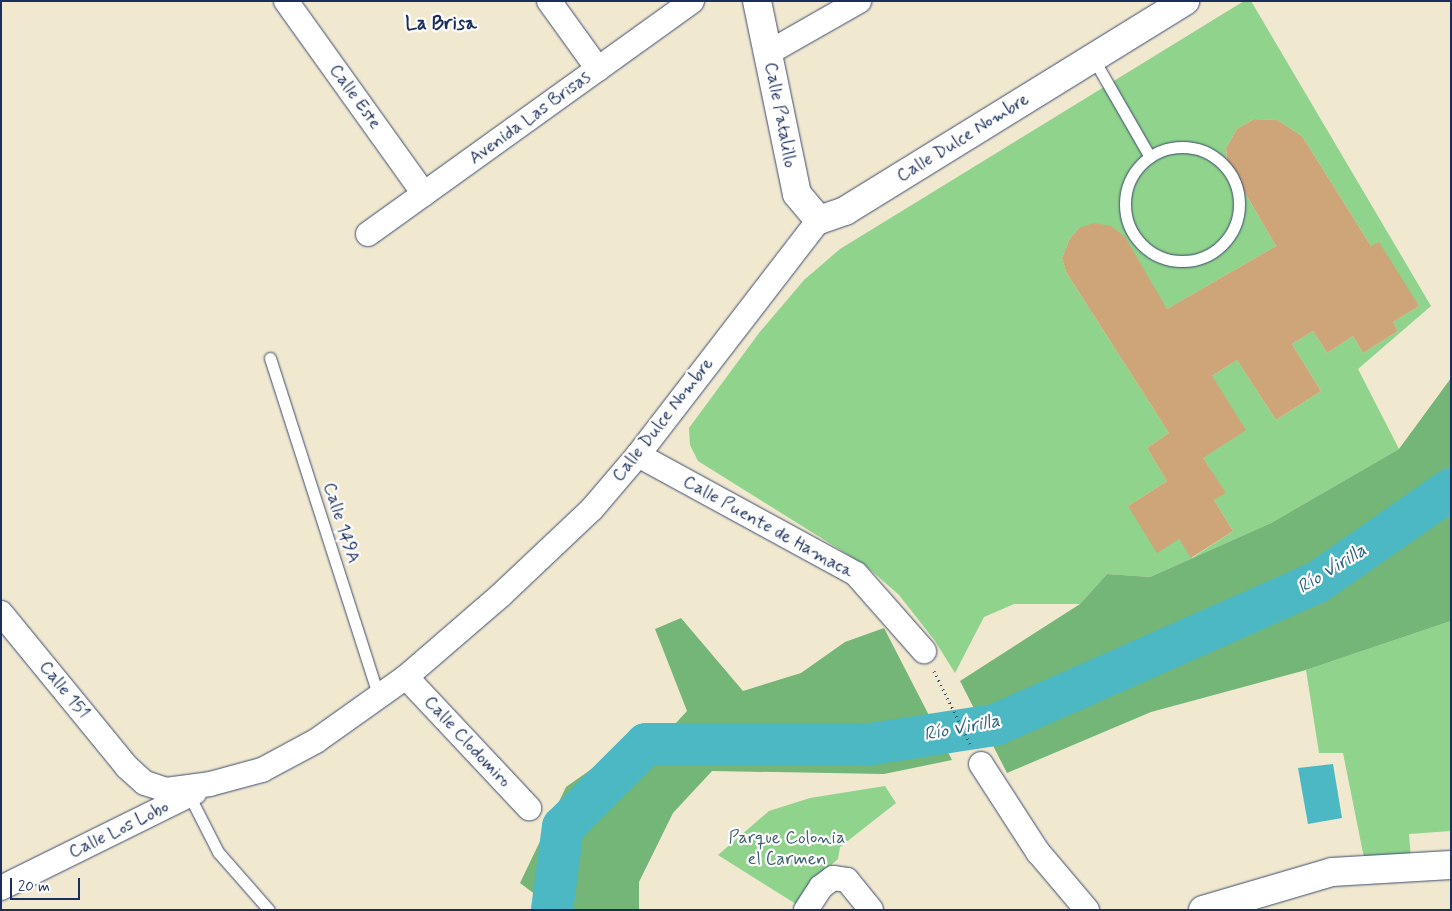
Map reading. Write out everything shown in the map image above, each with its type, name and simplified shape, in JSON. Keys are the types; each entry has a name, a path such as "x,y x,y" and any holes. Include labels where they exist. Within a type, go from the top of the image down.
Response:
{"street":[{"name":"Calle Este","path":"286,1 424,194"},
{"path":"549,1 598,69"},
{"name":"Avenida Las Brisas","path":"368,234 692,1"},
{"name":"Calle Patalillo","path":"757,1 796,194 818,220"},
{"path":"768,53 859,1"},
{"name":"Calle Dulce Nombre","path":"126,767 145,783 166,790 210,784 262,770 316,741 379,698 501,595 592,509 638,455 818,220 845,211 1185,1"},
{"name":"Calle Puente de Hamaca","path":"638,455 856,574 924,651"},
{"name":"Calle 151","path":"1,613 126,767"},
{"name":"Calle Clodomiro","path":"406,677 529,808"},
{"path":"981,764 1038,852 1087,910"},
{"name":"Calle Los Lobo","path":"1,888 210,784"},
{"path":"1203,910 1332,872 1451,865"},
{"path":"806,910 821,887 833,878 847,880 871,910"}],"lane":[{"path":"1093,58 1150,157"},
{"path":"1175,148 1194,148 1212,155 1227,168 1236,185 1239,204 1236,224 1227,240 1213,252 1197,260 1170,260 1145,249 1133,235 1126,218 1124,200 1129,181 1140,165 1150,157 1175,148"},
{"name":"Calle 149A","path":"270,358 379,698"},
{"path":"188,796 218,852 269,910"}],"path":[{"path":"924,651 981,764"}],"green space":[{"path":"1244,1 1251,1 1431,306 1358,369 1399,449 1271,523 1150,577 1107,574 1080,604 1014,604 984,617 955,673 935,641 899,595 866,566 698,461 690,445 689,428 759,333 804,280 840,249","holes":["1254,119 1277,120 1302,136 1371,246 1419,306 1393,322 1398,331 1363,353 1353,336 1327,353 1313,331 1292,344 1321,391 1276,420 1237,360 1212,376 1203,458 1225,493 1214,500 1233,531 1192,558 1179,539 1128,506 1167,481 1147,448 1169,433 1066,272 1062,258 1069,240 1079,228 1167,309 1276,246 1227,162 1226,148 1237,129"]},
{"path":"1451,378 1451,621 1306,670 1151,712 1007,773 960,681 1080,604 1107,574 1150,577 1271,523 1399,449"},
{"path":"681,618 743,691 801,673 845,642 884,628 952,760 884,774 712,771 673,813 639,882 639,910 556,910 520,883 566,787 610,756 676,723 687,711 655,629"},
{"path":"1451,621 1451,831 1409,834 1411,859 1365,863 1343,753 1319,753 1306,670"},
{"name":"Parque Colonia el Carmen","path":"885,786 896,803 840,847 838,859 809,885 796,904 718,855 769,811 810,798"}],"water":[{"path":"1333,764 1342,818 1308,824 1298,768"}],"building":[{"path":"1254,119 1277,120 1302,136 1371,246 1379,242 1419,306 1393,322 1398,331 1363,353 1353,336 1327,353 1313,331 1292,344 1321,391 1276,420 1237,360 1212,376 1246,430 1203,458 1226,493 1214,500 1233,531 1191,558 1179,539 1157,553 1128,506 1167,481 1147,448 1169,433 1066,272 1062,258 1069,240 1079,228 1094,223 1111,226 1125,237 1167,309 1276,246 1227,162 1226,148 1237,129"}],"waterway":[{"name":"Río Virilla","path":"552,910 563,827 646,744 871,744 995,725 1316,583 1451,489"}],"district":[{"name":"La Brisa","path":"441,24"}]}
